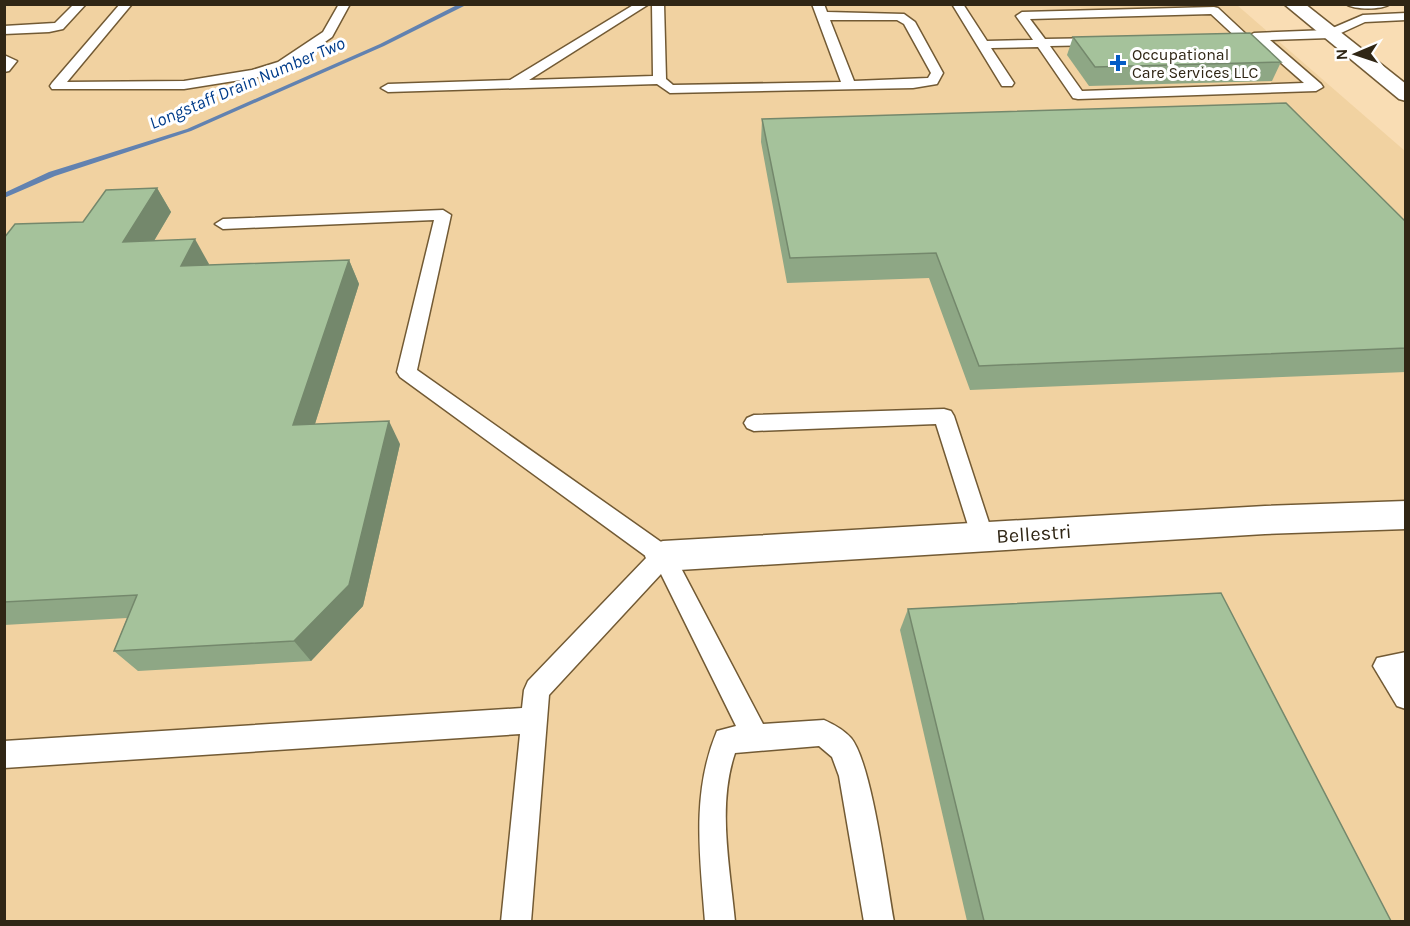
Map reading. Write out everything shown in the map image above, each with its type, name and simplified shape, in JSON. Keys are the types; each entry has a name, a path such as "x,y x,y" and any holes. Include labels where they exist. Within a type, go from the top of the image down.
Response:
{"street":[{"path":"1293,4 1406,94"},
{"name":"Bellestri","path":"663,556 1265,520 1406,515"}],"lane":[{"path":"4,30 59,26 81,4"},
{"path":"127,4 57,86 184,85 254,74 284,65 328,34 345,4"},
{"path":"513,84 644,4"},
{"path":"658,4 660,80"},
{"path":"957,4 1007,83"},
{"path":"1350,4 1398,10"},
{"path":"388,88 660,80 670,89 913,84 932,81 937,73 909,22 900,15 820,10 849,85"},
{"path":"1243,38 1214,10 1022,16 1078,95 1316,87 1259,37"},
{"path":"1219,38 1330,34 1363,19 1398,10"},
{"path":"983,45 1112,41"},
{"path":"4,59 11,61 4,68"},
{"path":"223,224 443,215 407,372 663,556 755,738"},
{"path":"754,423 944,416 983,538"},
{"path":"516,921 537,690 663,556"},
{"path":"1406,664 1386,666 1406,697"},
{"path":"4,755 535,720"},
{"path":"720,921 712,796 717,759 726,740 824,734 842,748 853,776 879,921"}],"shaded area":[{"path":"5,5 1237,5 1405,151 1405,921 5,922"}],"building":[{"path":"1250,33 1281,62 1095,67 1073,37"},
{"path":"1286,103 1406,222 1406,348 979,366 936,253 790,258 762,119"},
{"path":"157,188 123,242 195,239 181,266 349,260 293,425 389,421 349,585 294,641 114,651 137,595 4,602 4,238 15,224 83,222 106,190"},
{"path":"1221,593 1391,921 984,921 908,609"}],"waterway":[{"name":"Longstaff Drain Number Two","path":"4,196 52,174 189,130 382,45 465,4"}],"place":[{"name":"Occupational Care Services LLC","path":"1118,63"}]}
